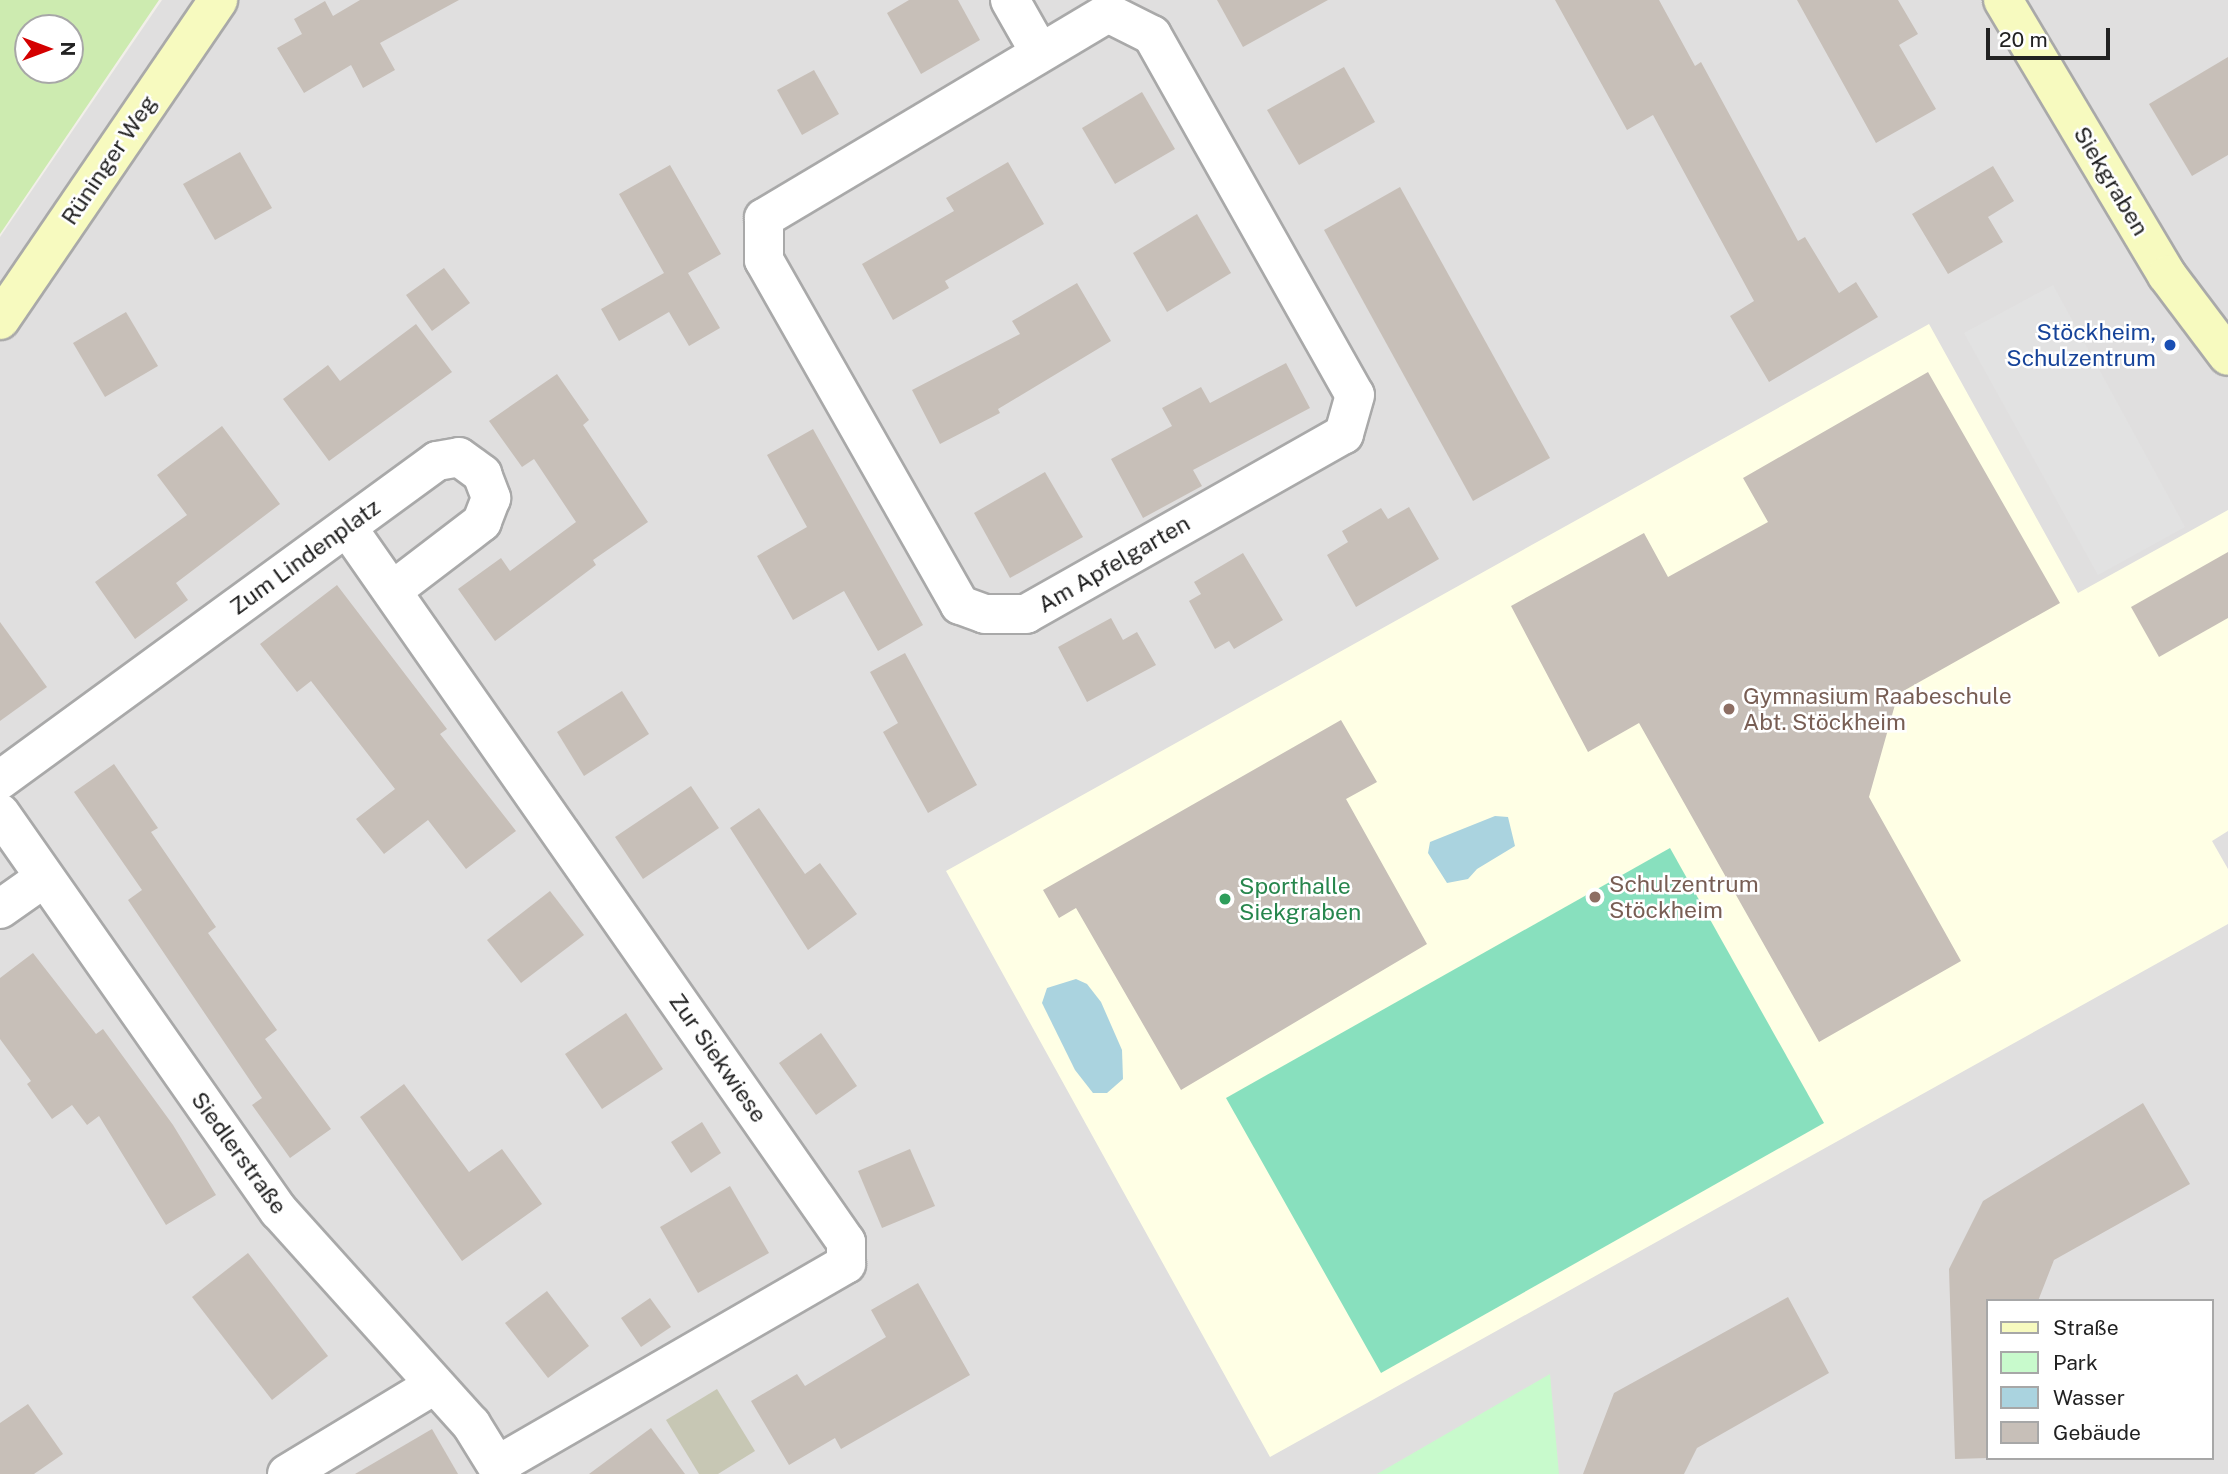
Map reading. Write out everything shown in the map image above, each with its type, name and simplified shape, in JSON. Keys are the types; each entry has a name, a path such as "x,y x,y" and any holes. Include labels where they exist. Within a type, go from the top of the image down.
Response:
{"street":[{"name":"Rüninger Weg","path":"0,320 218,0"},
{"path":"1010,0 1039,51"},
{"name":"Siekgraben","path":"2003,0 2167,275 2228,356"},
{"name":"Am Apfelgarten","path":"1108,13 1152,34 1355,395 1344,434 1026,614 985,614 960,605 764,260 764,218 1039,51 1108,13"},
{"name":"Zum Lindenplatz","path":"0,780 437,461 459,457 482,474 491,498 482,522 393,590"},
{"name":"Zur Siekwiese","path":"347,527 846,1242 846,1264 500,1470"},
{"name":"Siedlerstraße","path":"0,813 279,1211 471,1424 500,1470"},
{"path":"0,909 44,877"},
{"path":"287,1474 434,1385"}],"shaded area":[{"path":"162,0 2228,0 2228,1474 0,1474 0,237"},
{"path":"2053,285 2185,527 2098,575 1964,333"},
{"name":"Schulzentrum Stöckheim","path":"1929,324 2078,593 2228,510 2228,831 2212,841 2228,869 2228,924 1270,1457 946,871"},
{"path":"717,1389 755,1451 718,1474 699,1474 666,1420"}],"green space":[{"path":"0,0 159,0 0,234"},
{"path":"1670,848 1824,1123 1381,1373 1226,1098"},
{"path":"1550,1374 1559,1474 1377,1474"}],"water":[{"path":"1495,816 1508,817 1515,846 1477,869 1468,879 1447,883 1428,853 1430,842"},
{"path":"1076,979 1087,984 1101,1002 1122,1050 1123,1079 1107,1093 1093,1093 1075,1070 1042,1003 1047,988"}],"building":[{"path":"360,0 459,0 380,43 395,70 363,88 351,65 304,93 277,48 302,34 294,19 325,1 333,16"},
{"path":"909,0 958,0 980,40 921,74 887,13"},
{"path":"1217,0 1328,0 1243,47"},
{"path":"1555,0 1659,0 1695,66 1701,62 1798,241 1805,237 1839,293 1856,282 1878,317 1769,382 1730,316 1754,301 1653,115 1627,130"},
{"path":"1797,0 1898,0 1918,34 1899,45 1936,109 1876,143"},
{"path":"2228,57 2228,155 2192,176 2149,104"},
{"path":"1344,67 1375,122 1299,165 1267,110"},
{"path":"814,70 839,114 802,135 777,90"},
{"path":"1142,92 1175,149 1115,184 1082,128"},
{"path":"240,152 272,208 215,240 183,184"},
{"path":"1008,162 1044,224 945,281 949,288 893,320 862,264 954,211 946,198"},
{"path":"670,165 721,254 688,273 720,328 689,346 669,312 619,341 601,309 664,273 619,194"},
{"path":"1993,166 2014,201 1988,217 2003,242 1948,274 1912,214"},
{"path":"1400,187 1550,458 1473,501 1324,230"},
{"path":"1197,214 1231,273 1167,312 1133,253"},
{"path":"444,268 470,303 432,331 406,295"},
{"path":"1077,283 1111,341 998,409 1000,413 940,444 912,390 1020,334 1012,321"},
{"path":"126,312 158,366 105,397 73,343"},
{"path":"416,324 452,372 329,461 283,399 328,365 340,381"},
{"path":"1286,363 1310,408 1193,470 1202,486 1143,518 1111,459 1172,426 1162,408 1201,387 1210,403"},
{"name":"Gymnasium Raabeschule Abt. Stöckheim","path":"1928,372 2060,603 1898,694 1869,797 1961,961 1819,1042 1639,723 1588,752 1511,606 1644,533 1668,577 1768,522 1743,478"},
{"path":"557,374 589,420 583,425 648,522 593,560 596,565 495,641 458,589 501,558 510,571 576,522 534,459 522,467 489,421"},
{"path":"222,426 280,504 176,583 188,600 135,639 95,582 187,515 157,475"},
{"path":"813,429 923,625 878,651 844,591 793,620 757,556 807,527 767,455"},
{"path":"1045,472 1083,537 1010,578 974,513"},
{"path":"1409,507 1439,559 1356,607 1327,555 1348,542 1342,531 1381,508 1388,519"},
{"path":"2228,552 2228,618 2159,657 2131,607"},
{"path":"1243,553 1283,620 1234,649 1229,641 1215,649 1189,601 1201,594 1194,582"},
{"path":"337,585 447,729 440,734 516,831 466,869 428,820 384,854 356,819 395,789 311,681 297,692 260,644"},
{"path":"1111,618 1123,640 1137,632 1156,665 1087,702 1058,647"},
{"path":"0,622 47,687 0,721"},
{"path":"905,653 977,785 928,813 883,732 898,723 870,672"},
{"path":"622,691 649,734 584,776 557,732"},
{"name":"Sporthalle Siekgraben","path":"1341,720 1377,782 1346,799 1427,944 1181,1090 1076,908 1059,918 1043,890"},
{"path":"114,764 158,828 151,832 216,927 208,933 277,1030 265,1039 331,1129 290,1158 252,1105 262,1098 128,900 142,890 74,792"},
{"path":"691,786 719,828 643,879 615,837"},
{"path":"759,808 805,874 820,863 857,914 808,950 730,828"},
{"path":"550,891 584,935 521,983 487,940"},
{"path":"33,953 96,1034 103,1029 173,1125 216,1195 166,1225 99,1116 87,1125 72,1105 52,1119 27,1084 31,1081 0,1039 0,978"},
{"path":"626,1013 663,1069 602,1109 565,1054"},
{"path":"821,1033 857,1086 816,1115 779,1063"},
{"path":"404,1084 469,1172 502,1149 542,1204 462,1261 360,1117"},
{"path":"2143,1103 2190,1184 2054,1260 2039,1299 1986,1299 1986,1458 1955,1459 1949,1269 1983,1201"},
{"path":"702,1122 721,1153 691,1173 671,1142"},
{"path":"910,1149 935,1206 882,1228 858,1171"},
{"path":"730,1186 769,1253 698,1293 660,1227"},
{"path":"248,1253 328,1356 272,1400 192,1297"},
{"path":"918,1283 970,1375 841,1449 835,1438 789,1465 751,1401 797,1374 805,1386 886,1337 871,1310"},
{"path":"547,1291 589,1346 548,1378 505,1323"},
{"path":"1788,1297 1829,1373 1697,1448 1684,1474 1583,1474 1614,1393"},
{"path":"650,1298 671,1327 641,1347 621,1318"},
{"path":"28,1404 63,1454 34,1474 0,1474 0,1423"},
{"path":"651,1428 685,1474 589,1474"},
{"path":"432,1429 458,1474 355,1474"}],"place":[{"name":"Stöckheim, Schulzentrum","path":"2170,345"},
{"name":"Gymnasium Raabeschule Abt. Stöckheim","path":"1729,709"},
{"name":"Schulzentrum Stöckheim","path":"1595,897"},
{"name":"Sporthalle Siekgraben","path":"1225,899"}]}
